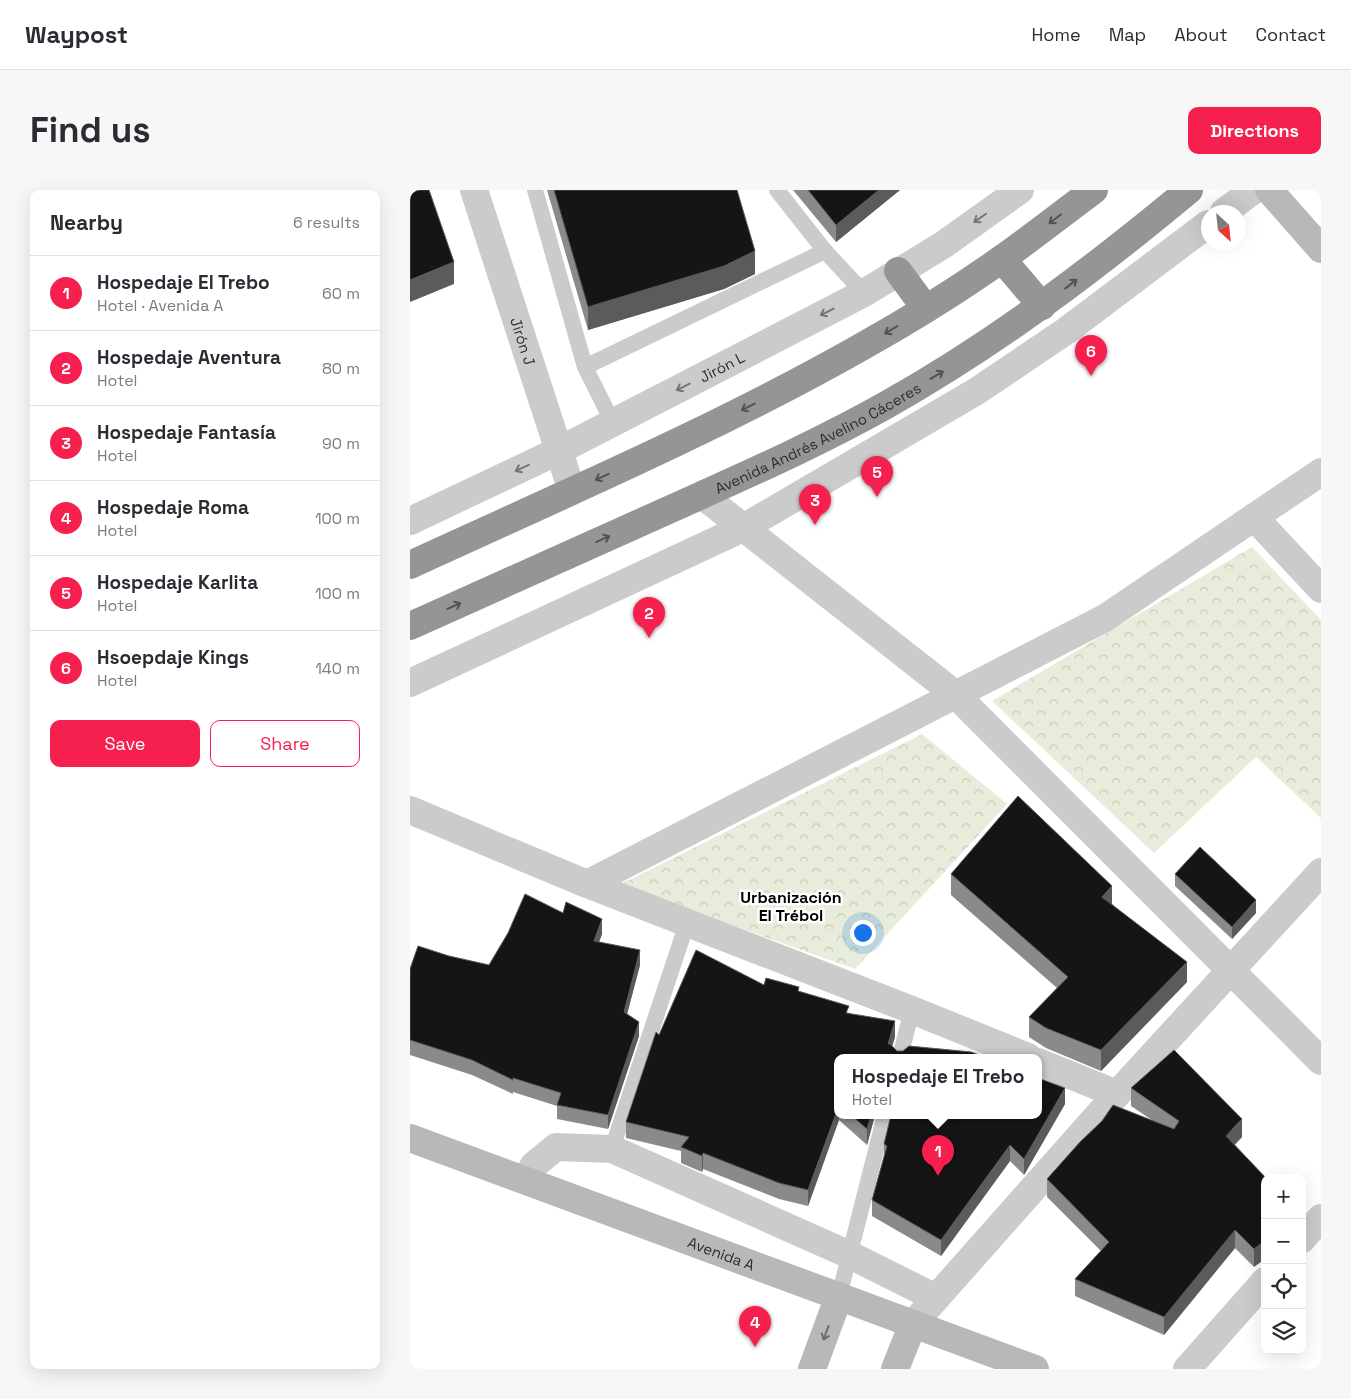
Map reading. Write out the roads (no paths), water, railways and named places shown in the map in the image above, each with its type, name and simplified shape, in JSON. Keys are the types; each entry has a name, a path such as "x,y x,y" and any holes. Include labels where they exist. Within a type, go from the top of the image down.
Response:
{"highway":[{"path":"410,565 665,449 783,390 926,309 1002,259 1094,190"},
{"name":"Avenida Andrés Avelino Cáceres","path":"410,626 702,495 816,442 888,404 959,362 1042,306 1138,233 1189,190"},
{"path":"1002,259 1042,306"},
{"path":"898,271 926,309"}],"street":[{"name":"Jirón J","path":"474,190 572,491"},
{"name":"Jirón L","path":"410,520 558,452 864,293 943,245 1020,190"},
{"path":"1234,205 1254,190"},
{"path":"1269,190 1321,249"},
{"path":"410,683 743,528 978,391 1066,332 1201,229"},
{"path":"587,884 1105,618 1321,472"},
{"path":"702,495 956,695 1321,1061"},
{"path":"1254,517 1321,589"},
{"path":"410,810 587,884 1021,1054"},
{"path":"895,1369 913,1324 1117,1094 1321,872"},
{"path":"1042,1064 1117,1094"},
{"name":"Avenida A","path":"410,1138 1035,1369"},
{"path":"525,1180 534,1165 556,1147 612,1149 850,1255 936,1298"},
{"path":"1306,1235 1321,1218"},
{"path":"1187,1369 1261,1286"},
{"path":"812,1369 839,1296"}],"lane":[{"path":"535,190 585,368 613,423"},
{"path":"777,190 824,251 864,293"},
{"path":"585,368 824,251"},
{"path":"612,1149 687,923"},
{"path":"901,1054 912,1010"},
{"path":"839,1296 885,1119"}],"place":[{"name":"Hsoepdaje Kings","path":"1091,376"},
{"name":"Hospedaje Karlita","path":"877,497"},
{"name":"Hospedaje Fantasía","path":"815,525"},
{"name":"Hospedaje Aventura","path":"649,638"},
{"name":"Hospedaje El Trebo","path":"938,1176"},
{"name":"Hospedaje Roma","path":"755,1347"}],"district":[{"name":"Urbanización El Trébol","path":"791,906"}]}
